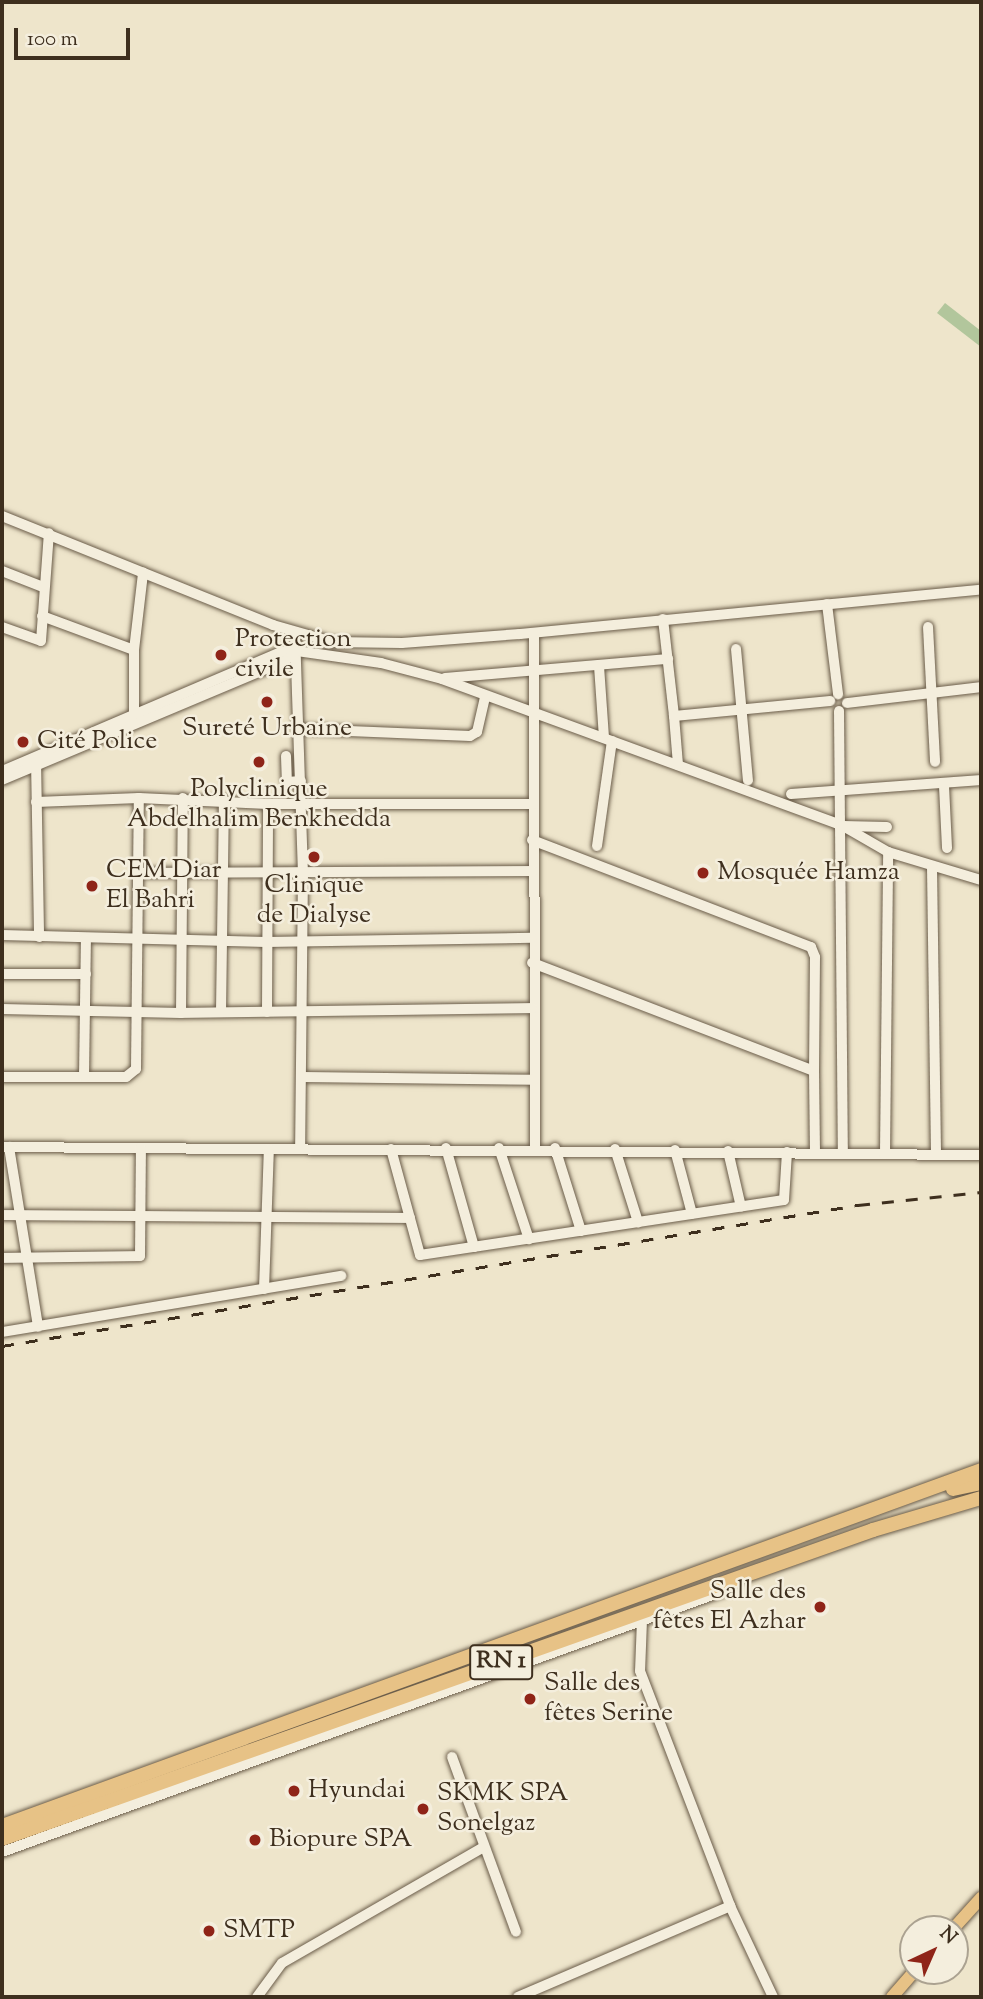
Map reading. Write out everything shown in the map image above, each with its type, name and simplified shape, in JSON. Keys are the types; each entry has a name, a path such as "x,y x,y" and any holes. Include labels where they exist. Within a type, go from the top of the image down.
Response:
{"highway":[{"name":"RN 1","path":"2,1826 478,1650 911,1499 981,1470"},
{"path":"911,1499 981,1483"},
{"name":"RN 1","path":"2,1839 873,1530 980,1499"}],"main road":[{"path":"966,1915 981,1898"}],"street":[{"path":"2,516 295,633 351,644 534,633 981,590"},
{"path":"2,627 41,641 49,533"},
{"path":"2,571 43,587"},
{"path":"134,715 134,650 144,573"},
{"path":"827,604 834,697 839,711 842,793 844,1152"},
{"path":"42,616 134,650"},
{"path":"663,620 678,765"},
{"path":"928,627 935,762"},
{"path":"295,633 301,729 303,872 299,1011 303,1077 300,1149"},
{"path":"534,633 536,714 532,840 532,1008 535,1148"},
{"path":"736,649 748,780"},
{"path":"2,771 36,761 285,661 297,651"},
{"path":"2,780 134,715 281,652 297,651 381,663 442,678 843,826 888,852 981,880"},
{"path":"442,678 668,659"},
{"path":"597,846 608,739 599,666"},
{"path":"674,716 834,697 847,703 981,687"},
{"path":"301,729 470,736 477,732 485,696"},
{"path":"839,711 847,703"},
{"path":"286,756 287,782 301,781"},
{"path":"36,761 39,937"},
{"path":"791,794 944,786 981,780"},
{"path":"944,786 947,848"},
{"path":"2,1077 126,1077 136,1069 139,1012 139,798"},
{"path":"36,802 183,798 268,804 533,804"},
{"path":"181,1013 185,874 183,798"},
{"path":"221,1012 225,942 224,800"},
{"path":"267,1012 268,804"},
{"path":"843,826 887,827"},
{"path":"532,840 811,947 815,957 815,1152"},
{"path":"885,1154 888,852"},
{"path":"932,867 936,1154"},
{"path":"138,873 532,871"},
{"path":"2,935 225,942 532,938"},
{"path":"84,1077 86,939"},
{"path":"532,964 814,1071"},
{"path":"2,974 86,974"},
{"path":"2,1009 181,1013 532,1008"},
{"path":"303,1077 534,1080"},
{"path":"38,1327 20,1215 5,1147 555,1148 981,1155"},
{"path":"2,1258 26,1254 140,1256 141,1148"},
{"path":"446,1148 474,1247"},
{"path":"499,1148 529,1239"},
{"path":"555,1148 581,1231"},
{"path":"264,1289 269,1149"},
{"path":"391,1149 420,1255 785,1200 788,1152"},
{"path":"615,1149 638,1222"},
{"path":"675,1150 692,1214"},
{"path":"728,1151 741,1207"},
{"path":"2,1215 410,1218"},
{"path":"2,1332 341,1276"},
{"path":"2,1852 721,1592 749,1574"},
{"path":"642,1620 640,1671 730,1906 773,1997"},
{"path":"452,1757 482,1848 516,1933"},
{"path":"257,1997 282,1963 482,1848"},
{"path":"518,1997 730,1906"}],"green space":[{"path":"945,303 981,331 981,347 937,313"}],"railway":[{"path":"2,1346 858,1205 981,1192"}],"place":[{"name":"Protection civile","path":"221,655"},
{"name":"Sureté Urbaine","path":"267,702"},
{"name":"Cité Police","path":"23,742"},
{"name":"Polyclinique Abdelhalim Benkhedda","path":"259,762"},
{"name":"Clinique de Dialyse","path":"314,857"},
{"name":"Mosquée Hamza","path":"703,873"},
{"name":"CEM Diar El Bahri","path":"92,886"},
{"name":"Salle des fêtes El Azhar","path":"820,1607"},
{"name":"Salle des fêtes Serine","path":"530,1699"},
{"name":"Hyundai","path":"294,1791"},
{"name":"SKMK SPA Sonelgaz","path":"423,1809"},
{"name":"Biopure SPA","path":"255,1840"},
{"name":"SMTP","path":"209,1931"}]}
